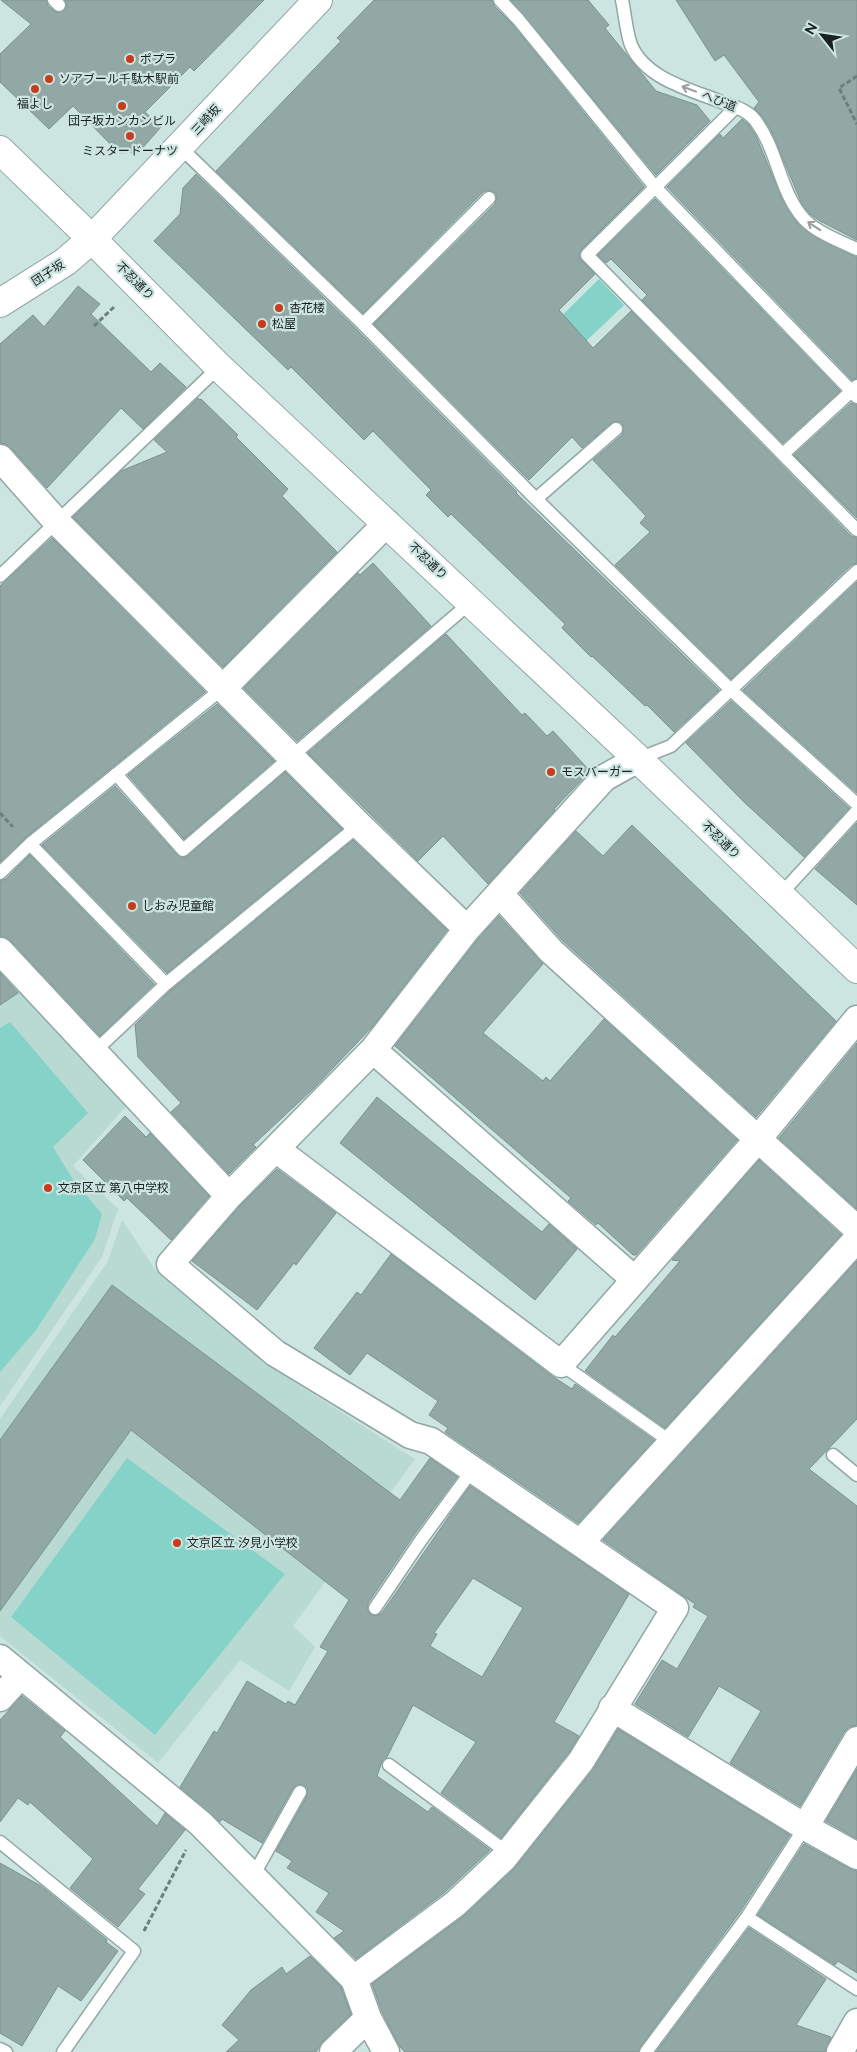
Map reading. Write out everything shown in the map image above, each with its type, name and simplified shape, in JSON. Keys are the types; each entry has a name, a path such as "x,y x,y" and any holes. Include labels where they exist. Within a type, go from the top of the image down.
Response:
{"main road":[{"name":"三崎坂","path":"92,239 318,0"},
{"name":"不忍通り","path":"0,150 92,239 219,367 472,602 857,970"},
{"name":"団子坂","path":"0,303 65,262 92,239"}],"street":[{"path":"0,458 56,521 359,825 468,929"},
{"path":"223,688 387,523"},
{"path":"354,1979 455,1904 508,1853 581,1761 675,1608 431,1441 410,1435 275,1353 170,1264 229,1196 373,1050 468,929 604,778 638,759"},
{"path":"500,894 551,951 857,1229"},
{"path":"0,951 229,1196"},
{"path":"276,1149 561,1364 758,1139 857,1020"},
{"path":"373,1050 634,1279"},
{"path":"581,1542 857,1239"},
{"path":"0,1658 200,1823 354,1979 368,2018 386,2052"},
{"path":"0,1698 20,1676"},
{"path":"612,1708 857,1856"},
{"path":"805,1826 857,1740"},
{"path":"333,2052 368,2018"},
{"path":"840,2052 857,2023"}],"lane":[{"path":"500,0 518,19 654,187 855,392 783,454"},
{"name":"へび道","path":"622,0 631,45 644,64 681,86 744,110 755,120 770,144 795,206 805,220 833,238 857,250"},
{"path":"736,107 587,255 857,530"},
{"path":"180,147 363,324 536,499 731,690 857,804"},
{"path":"363,324 489,198"},
{"path":"0,576 219,367"},
{"path":"536,499 616,429"},
{"path":"638,759 671,746 857,571"},
{"path":"116,774 183,850 472,602"},
{"path":"0,872 30,844 223,688"},
{"path":"779,896 857,811"},
{"path":"94,1052 166,984 359,825"},
{"path":"30,844 166,984"},
{"path":"561,1364 671,1442"},
{"path":"834,1455 857,1475"},
{"path":"375,1608 420,1540 473,1469"},
{"path":"389,1765 508,1853"},
{"path":"252,1876 300,1792"},
{"path":"646,2052 747,1916 805,1826"},
{"path":"0,1842 134,1951 62,2052"},
{"path":"747,1916 857,1989"},
{"path":"0,2049 6,2052"}],"path":[{"path":"857,76 839,88 857,124"},
{"path":"94,326 115,306"},
{"path":"134,1951 200,1823"}],"shaded area":[{"name":"文京区立 第八中学校","path":"0,966 128,1104 73,1166 118,1209 102,1257 0,1406"},
{"name":"文京区立 汐見小学校","path":"122,1220 154,1268 267,1365 415,1459 293,1626 315,1647 289,1691 240,1660 158,1763 0,1636 0,1419 108,1261"}],"green space":[{"path":"599,279 624,305 554,372 529,348"},
{"name":"文京区立 第八中学校","path":"10,1022 88,1113 53,1147 72,1178 102,1214 95,1239 36,1330 0,1372 0,1028"},
{"path":"127,1458 285,1574 155,1735 11,1617"}],"building":[{"path":"1,0 46,0 48,6 57,13 65,10 67,7 65,0 264,0 194,71 190,67 145,112 161,127 139,152 119,153 73,106 49,129 0,82 0,54 31,24"},
{"path":"374,0 492,0 494,6 512,24 644,187 581,250 579,258 595,274 559,310 593,348 631,311 851,536 857,538 857,563 851,565 731,679 615,565 650,532 640,523 646,516 593,460 622,435 624,428 622,423 618,421 611,423 582,448 572,437 529,480 374,324 495,204 497,196 494,192 487,190 483,192 363,313 216,171 341,41 337,38"},
{"path":"511,0 588,0 609,25 605,28 656,91 697,105 710,121 656,175"},
{"path":"676,0 857,0 857,240 820,221 810,214 802,204 770,128 754,108 759,102 724,55 715,61"},
{"path":"742,119 749,125 756,136 782,199 798,224 818,239 857,257 857,378 852,380 667,187 720,134 723,138"},
{"path":"196,174 357,330 516,493 719,690 674,732 647,705 645,706 591,657 562,628 565,624 451,514 448,517 426,495 431,490 373,431 364,440 291,367 288,370 154,241 180,214 183,188"},
{"path":"655,199 840,391 783,443 642,300 647,295 611,259 606,263 598,255"},
{"path":"78,286 100,304 91,314 151,372 160,363 186,387 143,429 121,408 47,488 11,448 0,443 0,344 33,315 44,327"},
{"path":"198,398 238,435 236,437 288,489 282,496 337,552 223,667 73,517 121,471 167,452 154,440"},
{"path":"851,403 857,405 857,518 794,455"},
{"path":"52,538 205,692 25,838 0,862 0,586"},
{"path":"373,563 431,626 297,741 244,688 358,573 360,575"},
{"path":"857,582 857,793 743,690"},
{"path":"446,634 522,715 525,713 547,736 553,731 590,771 488,884 443,836 418,861 308,753"},
{"path":"731,701 849,808 804,857 745,803 686,743"},
{"path":"217,704 274,761 184,839 128,775"},
{"path":"285,772 342,829 167,973 42,845 115,786 177,855 185,858"},
{"path":"857,823 857,905 815,869"},
{"path":"632,825 836,1021 756,1117 562,940 520,893 576,831 603,856"},
{"path":"353,840 447,930 373,1026 314,1088 253,1145 256,1147 229,1174 171,1112 181,1103 138,1057 135,1025 171,990"},
{"path":"30,855 154,984 100,1036 11,941 0,936 0,881 6,879"},
{"path":"499,916 543,964 483,1033 543,1081 546,1077 550,1081 604,1019 737,1140 636,1255 633,1255 598,1223 596,1225 568,1201 571,1198 395,1046 478,939"},
{"path":"0,973 18,993 0,1005"},
{"path":"857,1043 857,1209 779,1138"},
{"path":"377,1097 542,1232 549,1224 577,1249 535,1300 340,1143"},
{"path":"125,1116 146,1137 150,1133 209,1196 171,1240 127,1198 124,1201 83,1160"},
{"path":"759,1160 841,1235 665,1428 585,1371 613,1335 615,1337 680,1261 672,1260"},
{"path":"277,1169 336,1213 296,1265 294,1263 257,1310 192,1261 240,1206"},
{"path":"391,1254 552,1376 572,1389 575,1384 654,1440 578,1523 445,1432 448,1428 429,1415 438,1401 367,1353 350,1375 314,1348 357,1292 361,1295"},
{"path":"857,1261 857,1419 809,1469 857,1506 857,1725 849,1727 844,1732 800,1806 730,1763 761,1711 719,1686 688,1737 635,1704 662,1660 677,1669 708,1616 693,1607 695,1604 603,1540"},
{"path":"112,1285 400,1500 430,1458 457,1477 414,1535 368,1603 368,1611 371,1615 382,1613 470,1486 629,1594 554,1722 579,1736 569,1752 501,1838 441,1793 476,1742 413,1705 387,1757 382,1761 377,1776 428,1812 432,1807 490,1850 445,1892 356,1959 334,1938 344,1931 316,1912 329,1893 287,1868 292,1861 276,1851 307,1796 307,1787 299,1784 293,1788 262,1843 222,1819 220,1822 180,1787 214,1731 217,1733 247,1681 286,1704 288,1701 295,1705 328,1651 320,1647 349,1600 131,1430 0,1611 0,1440","holes":["473,1578 523,1608 482,1677 430,1646 437,1634 434,1633"]},
{"path":"22,1696 65,1731 60,1737 157,1826 165,1813 185,1830 138,1889 145,1894 118,1927 70,1888 93,1859 30,1802 28,1805 18,1798 0,1822 0,1720"},
{"path":"618,1729 790,1835 740,1912 638,2052 405,2052 400,2047 382,2012 372,1984 464,1916 514,1869 593,1770"},
{"path":"857,1769 857,1839 826,1821"},
{"path":"804,1844 857,1871 857,1973 838,1961 835,1965 758,1915"},
{"path":"0,1863 41,1886 118,1951 81,2001 58,1986 22,2046 0,2033"},
{"path":"749,1928 826,1979 796,2025 831,2037 825,2052 656,2052"},
{"path":"310,1956 341,1987 351,2014 323,2041 316,2052 226,2052 239,2040 222,2025 251,1990 282,1967 286,1974"}],"place":[{"name":"ポプラ","path":"130,59"},
{"name":"ソアブール千駄木駅前","path":"49,79"},
{"name":"福よし","path":"35,89"},
{"name":"団子坂カンカンビル","path":"122,106"},
{"name":"ミスタードーナツ","path":"130,136"},
{"name":"杏花楼","path":"279,308"},
{"name":"松屋","path":"262,324"},
{"name":"モスバーガー","path":"551,772"},
{"name":"しおみ児童館","path":"132,906"},
{"name":"文京区立 第八中学校","path":"48,1188"},
{"name":"文京区立 汐見小学校","path":"177,1543"}]}
